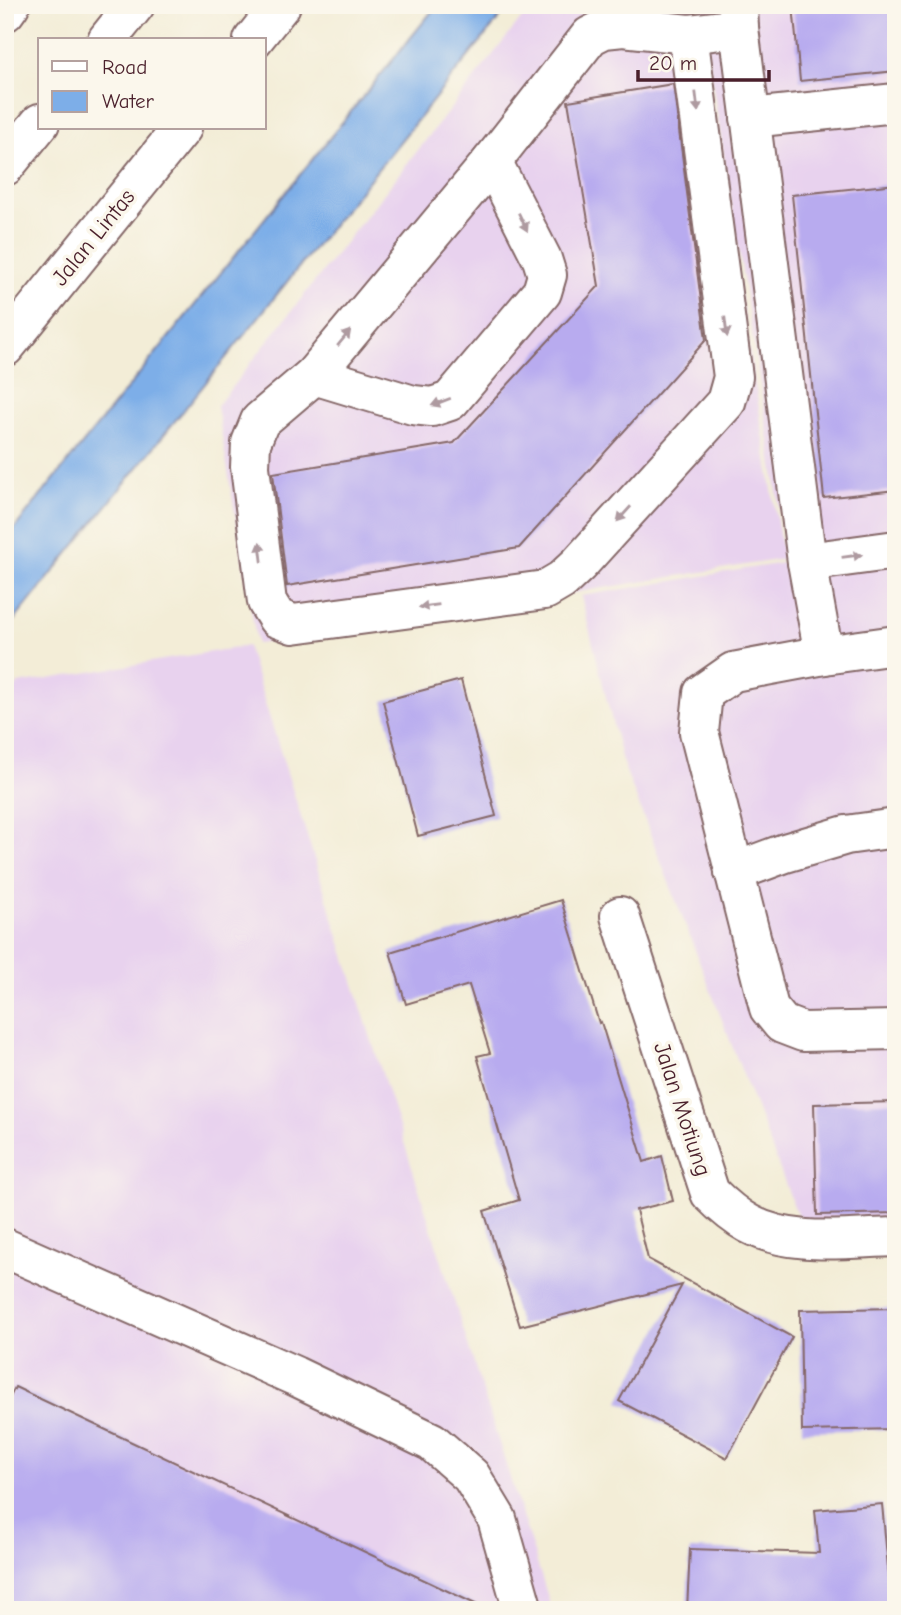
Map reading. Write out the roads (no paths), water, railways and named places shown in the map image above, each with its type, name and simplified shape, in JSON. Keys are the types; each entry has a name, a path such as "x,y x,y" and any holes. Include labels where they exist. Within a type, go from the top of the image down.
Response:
{"main road":[{"path":"5,12 10,5"},
{"path":"109,38 135,5"},
{"path":"255,38 281,5"},
{"path":"688,34 733,377 726,402 579,564 562,580 545,590 292,624 277,618 267,602 250,467 251,443 260,421 314,375 492,161 590,36 604,29 624,27 688,34 738,17 807,562 824,655"},
{"path":"750,118 896,103"},
{"path":"5,166 38,125"},
{"name":"Jalan Lintas","path":"5,347 180,130"},
{"path":"314,375 413,405 432,407 450,401 542,292 547,275 542,258 492,161"},
{"path":"807,562 896,550"},
{"path":"896,645 733,672 704,693 699,732 769,1008 782,1024 803,1032 896,1030"},
{"path":"734,872 846,835 896,828"},
{"name":"Jalan Motiung","path":"620,916 710,1193 748,1224 787,1237 896,1237"},
{"path":"5,1248 282,1371 432,1442 471,1476 497,1519 523,1610"}],"water":[{"path":"437,5 510,5 5,632 5,540"}]}
